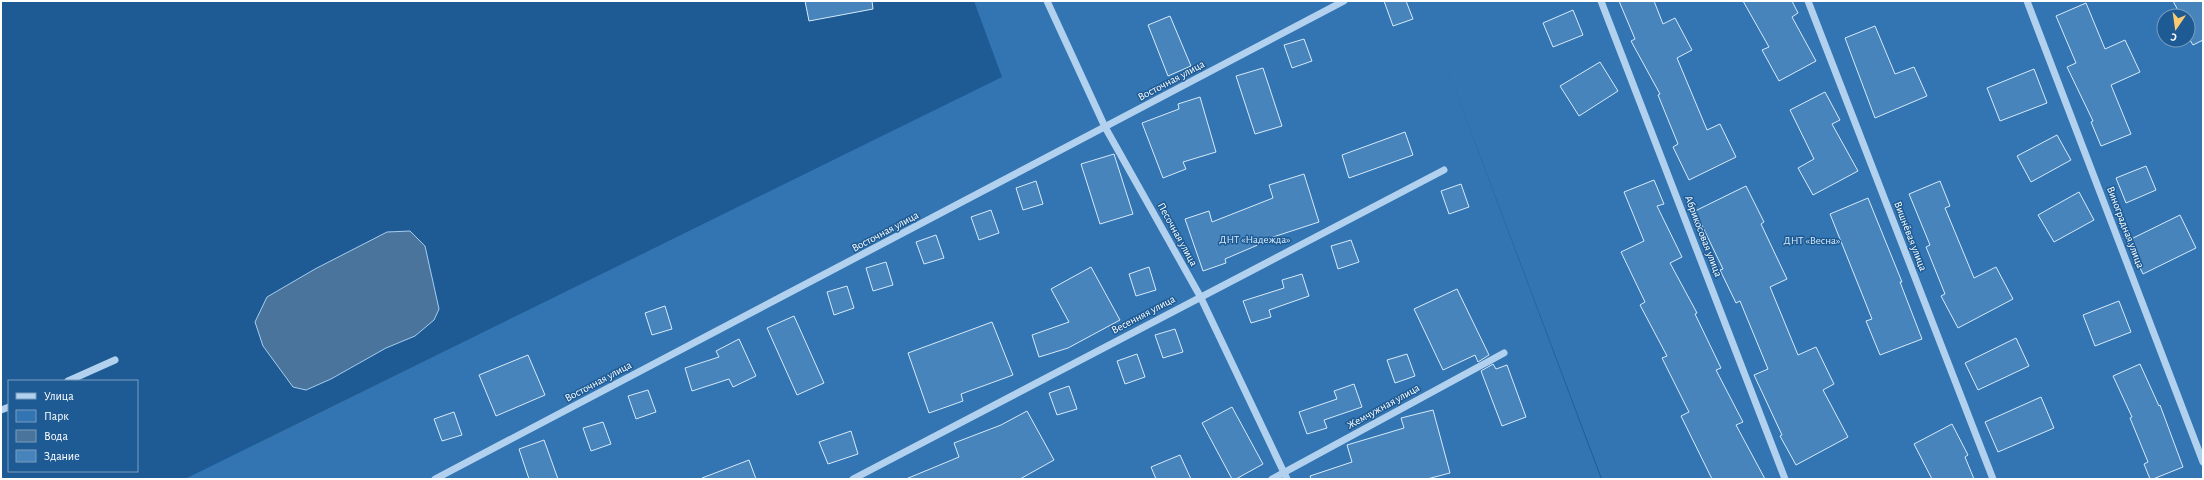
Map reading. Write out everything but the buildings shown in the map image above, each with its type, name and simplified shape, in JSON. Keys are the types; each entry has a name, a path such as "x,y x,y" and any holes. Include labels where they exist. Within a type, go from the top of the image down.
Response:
{"lane":[{"name":"Песочная улица","path":"1047,1 1106,127 1200,296 1285,476"},
{"name":"Восточная улица","path":"435,479 1344,1"},
{"name":"Абрикосовая улица","path":"1601,1 1785,479"},
{"name":"Вишнёвая улица","path":"1808,1 1992,479"},
{"name":"Виноградная улица","path":"2028,1 2203,462"},
{"name":"Весенняя улица","path":"853,479 1200,296 1444,170"},
{"name":"Жемчужная улица","path":"1272,479 1285,476 1504,353"},
{"path":"70,380 115,360"}],"green space":[{"path":"974,1 2203,1 2203,479 1602,479 1441,52 1601,479 185,479 1002,77"}],"water":[{"path":"410,231 425,246 439,309 434,320 415,336 386,348 331,379 306,390 293,387 263,346 255,322 267,297 315,269 387,232"}],"park label":[{"name":"ДНТ «Надежда»","path":"1255,239"},
{"name":"ДНТ «Весна»","path":"1812,240"}]}
